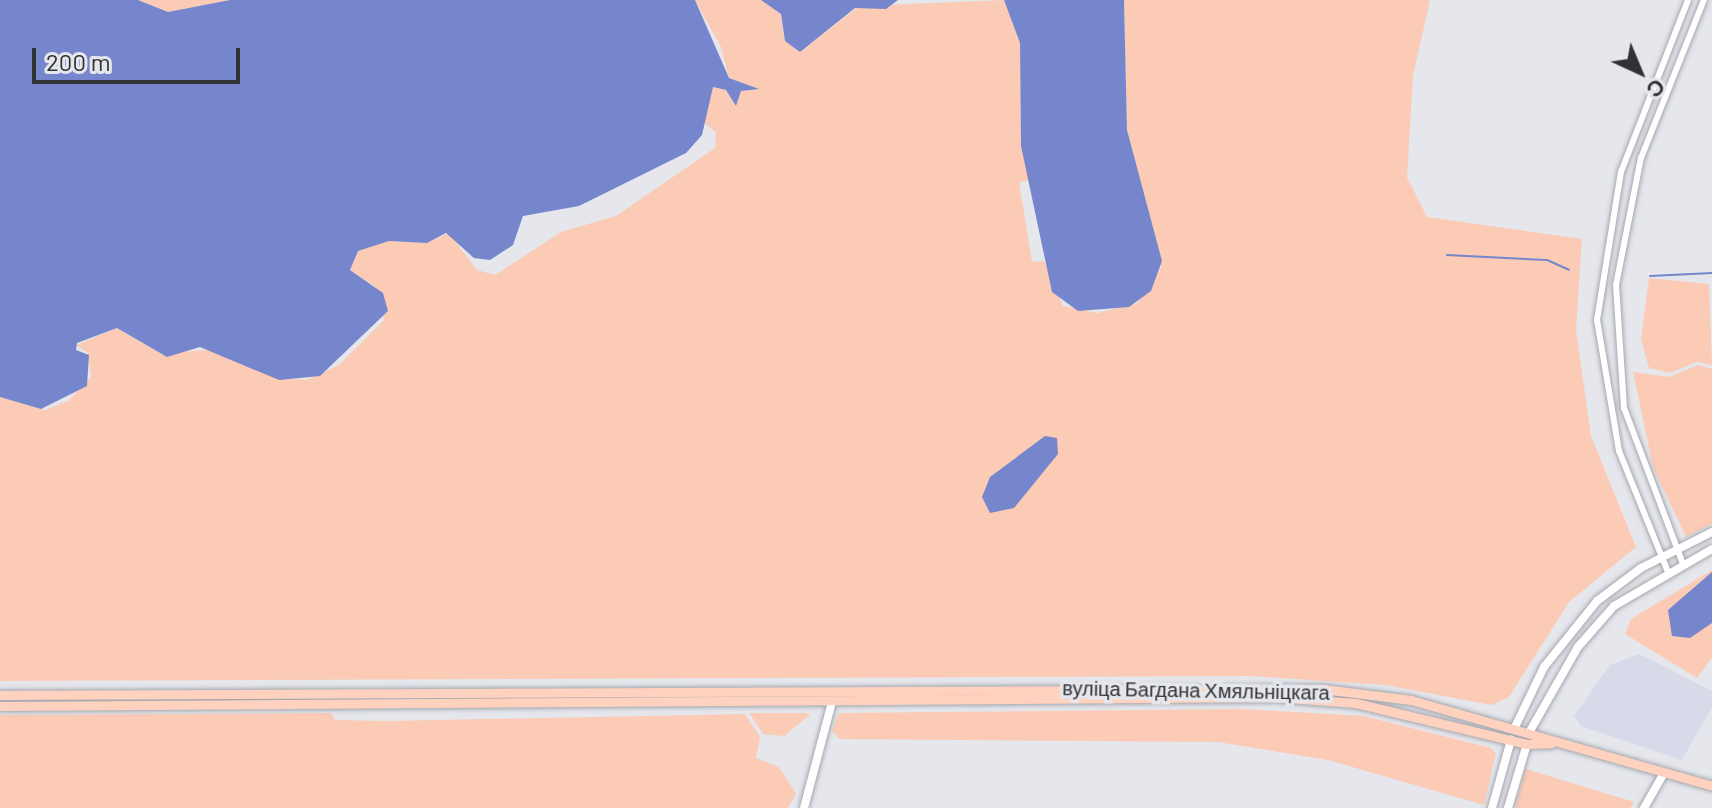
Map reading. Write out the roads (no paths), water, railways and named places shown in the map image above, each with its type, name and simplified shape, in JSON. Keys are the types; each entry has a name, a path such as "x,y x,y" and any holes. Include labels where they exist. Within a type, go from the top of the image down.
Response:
{"main road":[{"name":"вуліца Багдана Хмяльніцкага","path":"0,695 345,691 1323,689 1411,700 1530,731 1551,743 1712,786"},
{"path":"832,702 833,690"},
{"path":"345,691 345,704"},
{"name":"вуліца Багдана Хмяльніцкага","path":"0,706 1321,700 1527,744 1551,743"},
{"path":"1511,740 1515,727"},
{"path":"1527,744 1530,731"}],"street":[{"path":"1668,572 1619,451 1597,320 1621,172 1688,0"},
{"path":"1683,564 1624,408 1616,285 1641,158 1704,0"},
{"path":"1515,727 1570,630 1616,586 1662,556 1712,532"},
{"path":"1530,731 1595,626 1668,572 1712,549"},
{"path":"804,808 832,702"},
{"path":"1492,808 1511,740"},
{"path":"1508,808 1527,744"},
{"path":"1644,808 1664,773"}],"water":[{"path":"0,0 138,0 168,12 230,0 695,0 729,78 759,89 741,91 736,106 726,90 713,87 702,135 686,153 579,206 523,216 513,245 490,260 474,258 446,233 427,243 389,241 358,251 350,270 383,293 388,311 320,376 279,380 200,347 167,357 117,328 77,343 76,350 89,355 87,386 41,409 0,397"},
{"path":"761,0 898,0 886,9 855,8 800,52 785,41 781,14"},
{"path":"1004,0 1124,0 1127,130 1162,261 1151,291 1129,307 1078,311 1052,292 1021,146 1020,43"},
{"path":"1045,436 1057,438 1058,454 1014,508 990,513 982,497 990,477"},
{"path":"1712,572 1712,623 1690,638 1672,636 1668,610"}],"waterway":[{"path":"1447,255 1547,260 1569,270"},
{"path":"1650,276 1712,273"}]}
